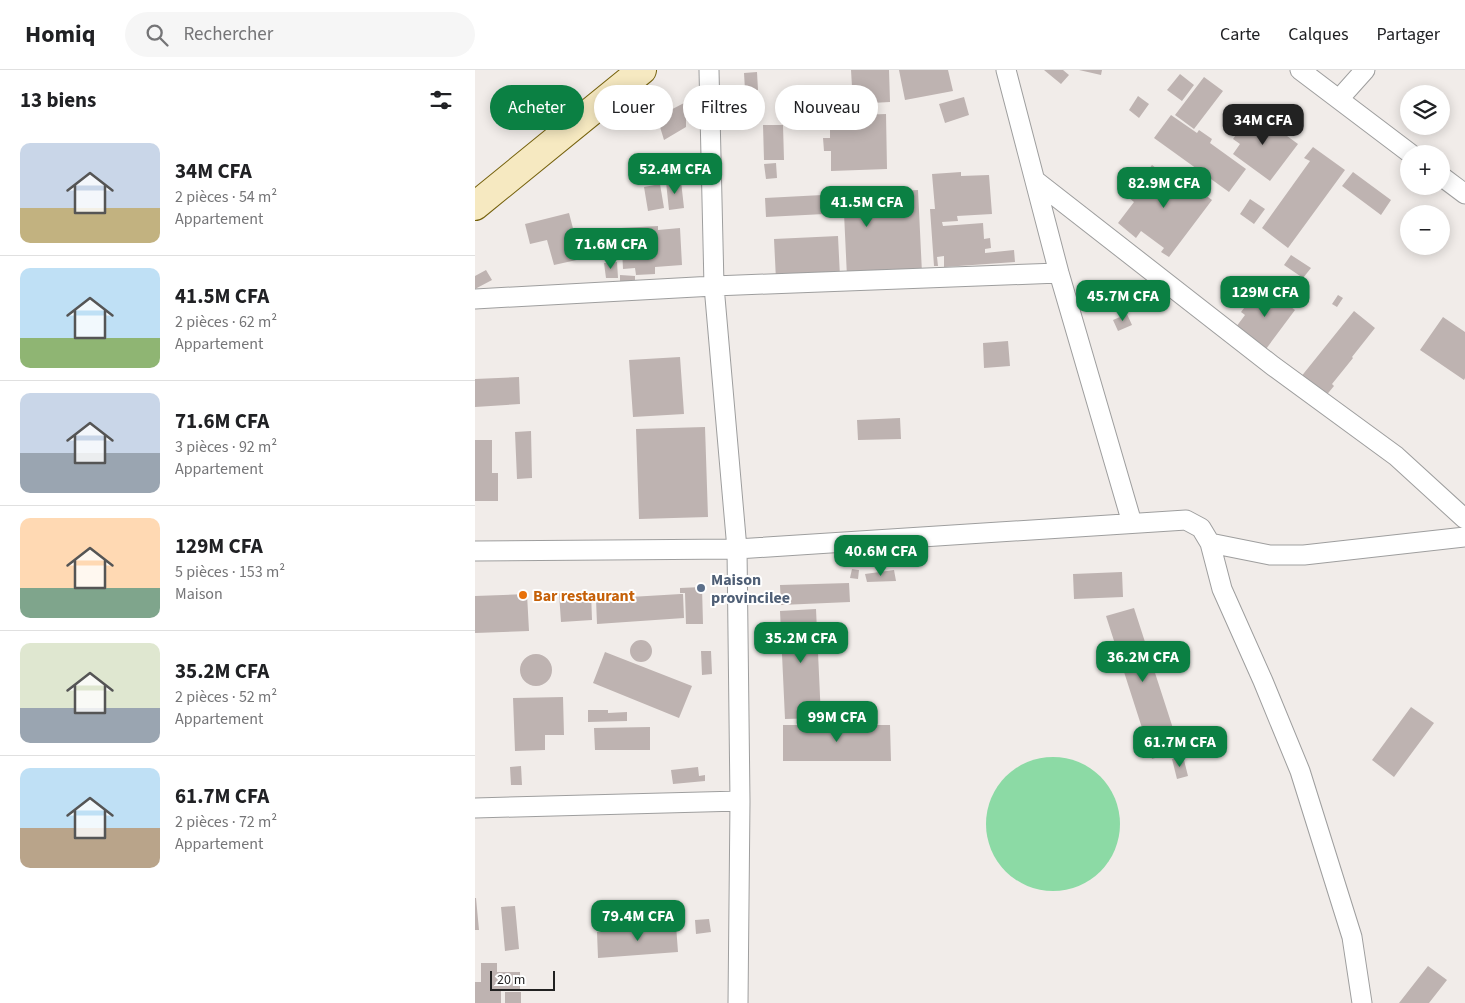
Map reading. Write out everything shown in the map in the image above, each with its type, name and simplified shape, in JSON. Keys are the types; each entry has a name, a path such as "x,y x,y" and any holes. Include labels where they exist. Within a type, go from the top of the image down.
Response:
{"street":[{"path":"475,206 642,70"},
{"path":"709,70 714,286 737,549 740,801 738,1003"},
{"path":"1006,70 1059,273 1132,523"},
{"path":"1300,70 1400,146"},
{"path":"1339,99 1365,70"},
{"path":"1036,180 1273,366 1396,456 1465,519"},
{"path":"1450,183 1465,194"},
{"path":"475,299 714,286 1059,273"},
{"path":"475,551 737,549 1186,520 1201,528 1210,543 1222,588 1263,681 1299,771 1351,937 1362,1003"},
{"path":"1210,543 1270,555 1304,555 1465,537"},
{"path":"475,808 740,801"}],"green space":[{"path":"1053,757 1078,762 1100,777 1115,799 1120,824 1115,849 1100,871 1078,886 1053,891 1028,886 1006,871 991,849 986,824 991,799 1006,777 1028,762"}],"building":[{"path":"851,70 889,70 890,102 878,103 878,85 852,85"},
{"path":"899,70 948,70 953,91 905,100"},
{"path":"1044,70 1063,70 1069,75 1061,84"},
{"path":"1079,70 1102,70 1101,75"},
{"path":"757,72 758,85 745,85 744,73"},
{"path":"1180,74 1194,85 1182,101 1167,90"},
{"path":"1204,77 1223,91 1194,129 1175,115"},
{"path":"1138,96 1149,104 1139,118 1129,110"},
{"path":"964,97 969,115 945,123 939,104"},
{"path":"683,104 683,129 664,140 661,130 673,130 673,109"},
{"path":"1253,111 1298,144 1270,181 1233,154 1240,144 1233,139"},
{"path":"878,114 886,114 887,169 831,171 831,151 824,151 823,138 830,138 830,130 878,130"},
{"path":"1171,115 1197,133 1199,130 1212,139 1210,143 1246,169 1229,192 1154,138"},
{"path":"765,125 775,125 775,130 783,130 784,160 764,160 763,130 765,130"},
{"path":"1313,147 1345,170 1288,248 1262,228 1310,161 1304,158"},
{"path":"776,163 777,178 766,179 764,164"},
{"path":"678,165 680,179 662,181 660,167"},
{"path":"1152,165 1169,178 1174,171 1182,177 1177,184 1184,189 1189,183 1212,200 1169,257 1161,252 1164,248 1141,231 1136,238 1118,223 1134,202 1128,197"},
{"path":"961,172 961,176 989,175 992,214 957,216 958,221 942,222 943,226 983,223 984,239 990,238 991,248 985,249 985,253 1014,250 1015,262 944,267 944,256 937,257 938,266 934,266 930,209 935,209 932,174"},
{"path":"1353,172 1391,200 1381,215 1342,186"},
{"path":"681,181 684,208 669,210 666,182"},
{"path":"660,184 664,208 648,211 644,187"},
{"path":"918,190 922,273 847,277 844,213 766,217 765,198"},
{"path":"1250,199 1265,209 1254,224 1240,214"},
{"path":"569,213 581,259 554,265 547,240 530,244 525,224"},
{"path":"658,226 658,230 680,228 682,265 655,267 655,274 636,275 635,268 623,269 621,228"},
{"path":"616,231 617,258 603,258 602,232"},
{"path":"838,236 840,277 776,280 774,239"},
{"path":"1291,255 1311,268 1303,278 1284,265"},
{"path":"617,262 618,278 606,278 604,263"},
{"path":"486,270 492,280 475,289 475,276"},
{"path":"620,275 635,276 635,284 620,284"},
{"path":"1264,287 1295,310 1266,349 1236,327 1245,315 1241,312"},
{"path":"1338,295 1343,298 1337,307 1332,304"},
{"path":"1354,311 1375,328 1332,384 1334,386 1324,398 1300,378"},
{"path":"1127,314 1132,325 1118,331 1113,320"},
{"path":"1443,317 1465,332 1464,380 1420,350"},
{"path":"1008,341 1010,366 984,368 983,343"},
{"path":"680,357 684,414 633,417 629,360"},
{"path":"519,377 520,404 475,407 475,379"},
{"path":"900,418 901,439 858,440 857,420"},
{"path":"705,427 708,517 639,519 636,429"},
{"path":"531,431 532,478 517,479 515,432"},
{"path":"475,440 492,440 492,473 498,473 498,501 475,501"},
{"path":"852,569 859,570 858,579 850,578"},
{"path":"894,570 896,581 867,582 865,574"},
{"path":"1122,572 1123,597 1074,599 1073,574"},
{"path":"849,583 850,602 781,605 780,585"},
{"path":"702,587 703,624 686,624 685,593 680,593 680,588"},
{"path":"591,592 592,620 561,622 559,593"},
{"path":"527,594 529,631 475,633 475,596"},
{"path":"683,594 684,618 597,624 596,599"},
{"path":"1134,608 1180,750 1152,759 1106,616"},
{"path":"816,609 821,718 785,719 780,611"},
{"path":"641,640 649,643 652,651 649,659 641,662 633,659 630,651 633,643"},
{"path":"701,651 711,651 712,674 702,675"},
{"path":"605,652 692,686 679,718 593,683"},
{"path":"536,654 542,655 547,659 551,664 551,676 547,681 542,685 536,686 530,685 525,681 521,676 520,670 521,664 525,659 530,655"},
{"path":"563,697 564,735 545,735 545,750 515,751 513,698"},
{"path":"1411,707 1434,723 1394,777 1372,760"},
{"path":"588,710 608,710 608,713 627,712 627,721 588,722"},
{"path":"783,725 890,725 891,761 783,761"},
{"path":"650,727 650,750 595,750 594,728"},
{"path":"1183,756 1188,776 1177,779 1172,759"},
{"path":"521,766 522,785 511,785 510,767"},
{"path":"698,767 699,776 705,775 705,781 673,784 671,770"},
{"path":"476,898 479,930 475,930"},
{"path":"515,906 519,949 505,951 501,907"},
{"path":"610,916 611,928 597,930 597,918"},
{"path":"709,919 711,932 696,934 695,920"},
{"path":"676,925 678,952 598,958 597,932"},
{"path":"481,963 497,963 497,972 520,972 520,989 501,989 501,1003 475,1003 475,982 481,982"},
{"path":"1428,966 1447,980 1429,1003 1399,1003"},
{"path":"505,992 521,992 521,1003 505,1003"}],"place":[{"name":"Maison provincilee","path":"701,588"},
{"name":"Bar restaurant","path":"523,595"}]}
